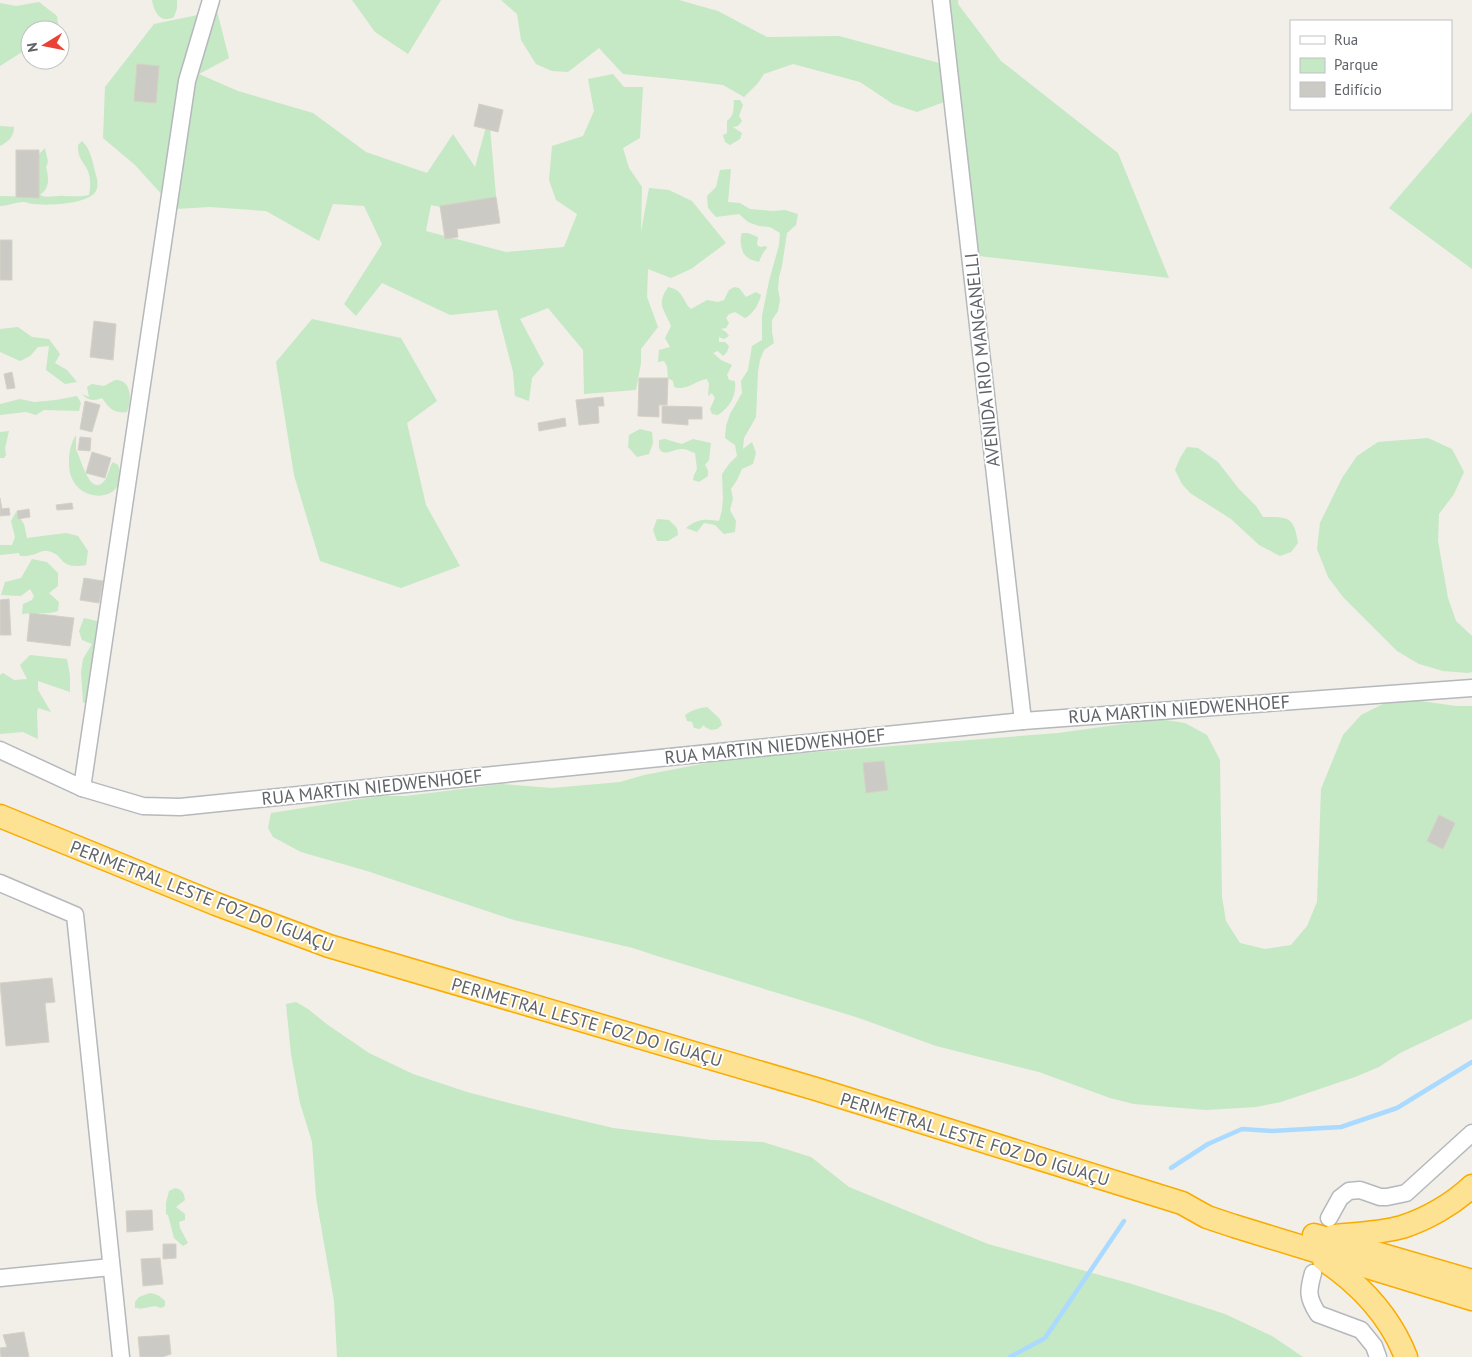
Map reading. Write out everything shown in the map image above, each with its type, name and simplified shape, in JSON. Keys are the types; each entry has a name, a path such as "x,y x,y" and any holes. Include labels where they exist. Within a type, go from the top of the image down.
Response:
{"highway":[{"name":"PERIMETRAL LESTE FOZ DO IGUAÇU","path":"0,816 207,900 329,946 806,1087 1182,1203 1207,1217 1320,1235 1472,1281"},
{"path":"1406,1357 1395,1333 1374,1303 1335,1267 1320,1235 1375,1232 1401,1227 1422,1219 1446,1206 1472,1186"},
{"name":"PERIMETRAL LESTE FOZ DO IGUAÇU","path":"1320,1235 1472,1299"}],"street":[{"path":"82,788 187,81 211,0"},
{"name":"AVENIDA IRIO MANGANELLI","path":"941,0 1023,720"},
{"name":"RUA MARTIN NIEDWENHOEF","path":"0,750 82,788 142,806 180,806 1023,720 1472,688"},
{"path":"0,883 75,915 121,1357"},
{"path":"1320,1235 1340,1198 1349,1191 1360,1190 1380,1197 1406,1193 1472,1133"},
{"path":"0,1278 111,1267"},
{"path":"1313,1273 1309,1290 1312,1304 1318,1314 1361,1330 1374,1346 1378,1357"}],"green space":[{"path":"152,0 177,0 174,17 165,19 158,16"},
{"path":"352,0 441,0 408,54 375,32"},
{"path":"501,0 679,0 718,11 767,37 839,36 939,63 944,102 917,112 893,104 860,82 793,64 764,74 744,97 723,85 623,74 599,48 568,72 552,71 536,64 521,40 517,14"},
{"path":"946,0 958,0 958,4 1001,61 1118,153 1169,278 979,256"},
{"path":"39,2 57,16 58,20 20,20 20,53 0,66 0,3 16,6"},
{"path":"217,11 229,58 199,74 238,91 313,113 366,152 427,173 453,134 475,167 489,116 498,219 431,205 426,231 506,252 564,247 577,214 556,200 549,180 552,146 583,136 594,111 588,79 613,74 624,87 643,87 640,138 623,148 629,168 642,187 641,232 649,188 669,190 692,201 726,243 691,269 671,278 648,269 647,297 658,327 641,349 641,363 636,390 584,394 583,350 548,308 520,319 544,364 532,378 529,401 515,396 513,372 497,310 450,315 382,283 356,316 344,304 382,244 364,206 333,204 319,241 266,211 210,207 175,209 135,165 103,138 105,87 154,24"},
{"path":"734,100 740,100 743,105 739,116 742,121 738,126 733,127 742,133 740,139 730,145 725,142 723,135 727,133 727,121 732,114"},
{"path":"1472,112 1472,269 1389,208"},
{"path":"0,126 14,127 10,139 0,146"},
{"path":"82,141 91,155 98,184 96,191 92,195 86,199 68,203 40,205 23,202 0,206 0,196 39,197 37,156 45,148 48,162 46,167 48,182 46,189 40,195 49,197 89,195 89,174 78,152 78,145"},
{"path":"731,169 728,202 740,203 750,209 785,210 798,214 796,225 787,233 779,277 778,289 780,300 778,311 772,320 774,343 764,350 760,360 756,417 744,438 743,449 752,442 756,453 753,464 742,469 731,489 733,499 730,510 736,521 735,532 724,534 715,525 704,523 697,532 686,528 702,520 719,521 723,498 722,474 737,456 735,445 725,438 726,426 730,414 742,393 741,381 748,370 752,346 762,340 762,316 779,245 780,233 770,227 748,222 739,214 716,217 708,208 707,196 716,187 720,170"},
{"path":"742,233 758,237 758,246 766,246 767,248 759,262 751,260 743,252"},
{"path":"668,287 680,293 691,309 707,300 718,302 724,300 729,290 734,287 739,288 746,297 756,292 761,295 751,314 745,318 735,312 729,314 726,318 729,323 726,328 721,329 729,336 724,339 719,337 719,342 725,342 729,346 727,352 723,356 718,351 713,353 721,360 732,365 727,375 729,380 735,381 735,391 732,400 718,415 712,414 710,409 715,398 712,393 708,396 709,384 707,379 683,388 674,387 673,381 668,378 667,366 664,361 658,362 659,350 670,347 665,338 671,326 662,306 662,298"},
{"path":"312,319 401,338 437,401 407,423 426,505 460,566 401,588 320,561 294,475 276,362"},
{"path":"18,327 32,337 49,339 60,354 55,363 67,370 77,382 65,384 46,370 49,346 38,347 30,356 20,361 0,352 0,329"},
{"path":"115,380 125,383 128,387 130,402 127,412 119,412 112,409 102,398 91,400 82,394 89,397 87,387 92,384 104,386"},
{"path":"77,396 81,403 79,411 44,410 36,415 26,412 0,415 0,404 20,399 34,402"},
{"path":"640,429 652,432 653,443 649,454 637,457 628,447 629,435"},
{"path":"9,431 5,448 6,455 4,458 0,458 0,432"},
{"path":"76,435 76,450 90,481 100,485 105,480 113,462 118,465 120,478 116,488 109,494 98,496 88,493 78,487 71,476 69,455"},
{"path":"1428,438 1452,449 1464,472 1454,494 1439,514 1438,541 1448,598 1456,621 1472,636 1472,672 1468,673 1443,671 1419,664 1397,651 1343,597 1328,577 1317,549 1320,523 1342,478 1357,456 1378,442"},
{"path":"665,439 682,444 693,439 711,443 709,460 705,465 708,470 708,476 699,482 693,480 697,469 695,453 686,449 663,452 659,447 659,440"},
{"path":"1187,447 1198,448 1218,462 1239,489 1256,506 1263,517 1284,518 1292,523 1298,543 1291,552 1280,556 1259,545 1231,519 1190,493 1182,484 1175,470"},
{"path":"16,512 24,524 27,538 66,533 78,536 88,551 86,565 66,564 57,555 47,551 28,556 20,556 19,553 0,555 0,545 12,545 15,537 11,521"},
{"path":"657,519 669,520 677,528 678,535 668,541 657,541 653,530"},
{"path":"32,559 47,562 58,573 58,586 49,593 59,602 58,611 22,614 23,604 32,600 34,596 30,589 21,596 1,595 5,582 21,578"},
{"path":"84,618 97,621 102,646 100,660 92,665 97,681 92,701 83,703 81,672 83,659 92,644 82,640 79,631"},
{"path":"30,655 67,659 70,675 70,692 38,681 38,690 51,712 38,708 38,739 23,732 0,734 0,675 3,673 14,680 27,679 20,665"},
{"path":"1407,699 1456,706 1472,706 1472,1019 1400,1053 1379,1067 1355,1077 1281,1102 1256,1107 1206,1110 1134,1104 1110,1098 1039,1072 936,1046 859,1018 633,948 514,920 367,871 301,852 273,837 268,828 271,813 380,796 406,796 502,784 552,788 620,782 644,775 728,759 1058,733 1159,719 1185,723 1207,735 1220,760 1222,897 1226,921 1240,943 1265,949 1291,945 1307,926 1317,902 1321,789 1343,735 1361,715 1383,704"},
{"path":"707,707 720,719 722,725 717,729 711,730 704,725 700,729 694,728 692,722 687,721 685,715"},
{"path":"296,1002 369,1053 413,1074 467,1092 613,1128 712,1140 763,1142 811,1157 849,1187 988,1244 1132,1284 1225,1314 1272,1336 1303,1357 337,1357 334,1301 316,1197 312,1142 300,1103 291,1054 286,1004"},
{"path":"175,1188 182,1192 185,1200 176,1207 185,1214 185,1220 179,1222 188,1243 183,1246 174,1238 168,1215 166,1214 169,1191"},
{"path":"150,1293 162,1298 165,1301 165,1306 161,1308 155,1306 135,1308 135,1302 139,1297"}],"building":[{"path":"137,64 159,66 156,103 134,101"},
{"path":"479,104 503,110 498,132 474,126"},
{"path":"16,150 39,150 39,198 16,197"},
{"path":"496,197 500,223 457,229 458,237 445,239 440,206"},
{"path":"0,240 12,240 12,280 0,280"},
{"path":"94,321 116,324 113,360 90,357"},
{"path":"12,372 15,388 7,389 4,374"},
{"path":"639,378 668,378 667,405 659,405 659,417 638,416"},
{"path":"603,397 604,406 598,406 599,423 579,425 576,400"},
{"path":"85,401 100,405 92,432 80,429"},
{"path":"662,406 702,407 702,419 688,419 688,425 662,423"},
{"path":"565,418 566,426 539,431 538,423"},
{"path":"80,437 91,438 90,451 78,450"},
{"path":"92,452 111,458 105,478 86,473"},
{"path":"0,498 2,509 9,508 10,515 0,516"},
{"path":"72,503 73,509 57,510 56,505"},
{"path":"29,509 30,517 18,519 17,511"},
{"path":"84,578 103,581 99,603 80,600"},
{"path":"9,599 11,635 0,635 0,600"},
{"path":"30,613 74,618 70,646 27,641"},
{"path":"884,761 888,790 866,793 863,763"},
{"path":"1439,815 1455,823 1443,849 1427,841"},
{"path":"52,978 55,1002 45,1003 49,1042 6,1046 0,983"},
{"path":"152,1210 153,1230 127,1232 126,1211"},
{"path":"163,1244 176,1244 176,1258 163,1259"},
{"path":"160,1258 163,1284 143,1286 141,1259"},
{"path":"24,1332 29,1357 1,1357 0,1348 7,1347 3,1335"},
{"path":"169,1335 171,1354 162,1357 140,1357 138,1337"}],"waterway":[{"path":"1171,1168 1208,1144 1242,1129 1272,1131 1341,1127 1397,1108 1472,1062"},
{"path":"1010,1357 1045,1338 1124,1221"}]}
